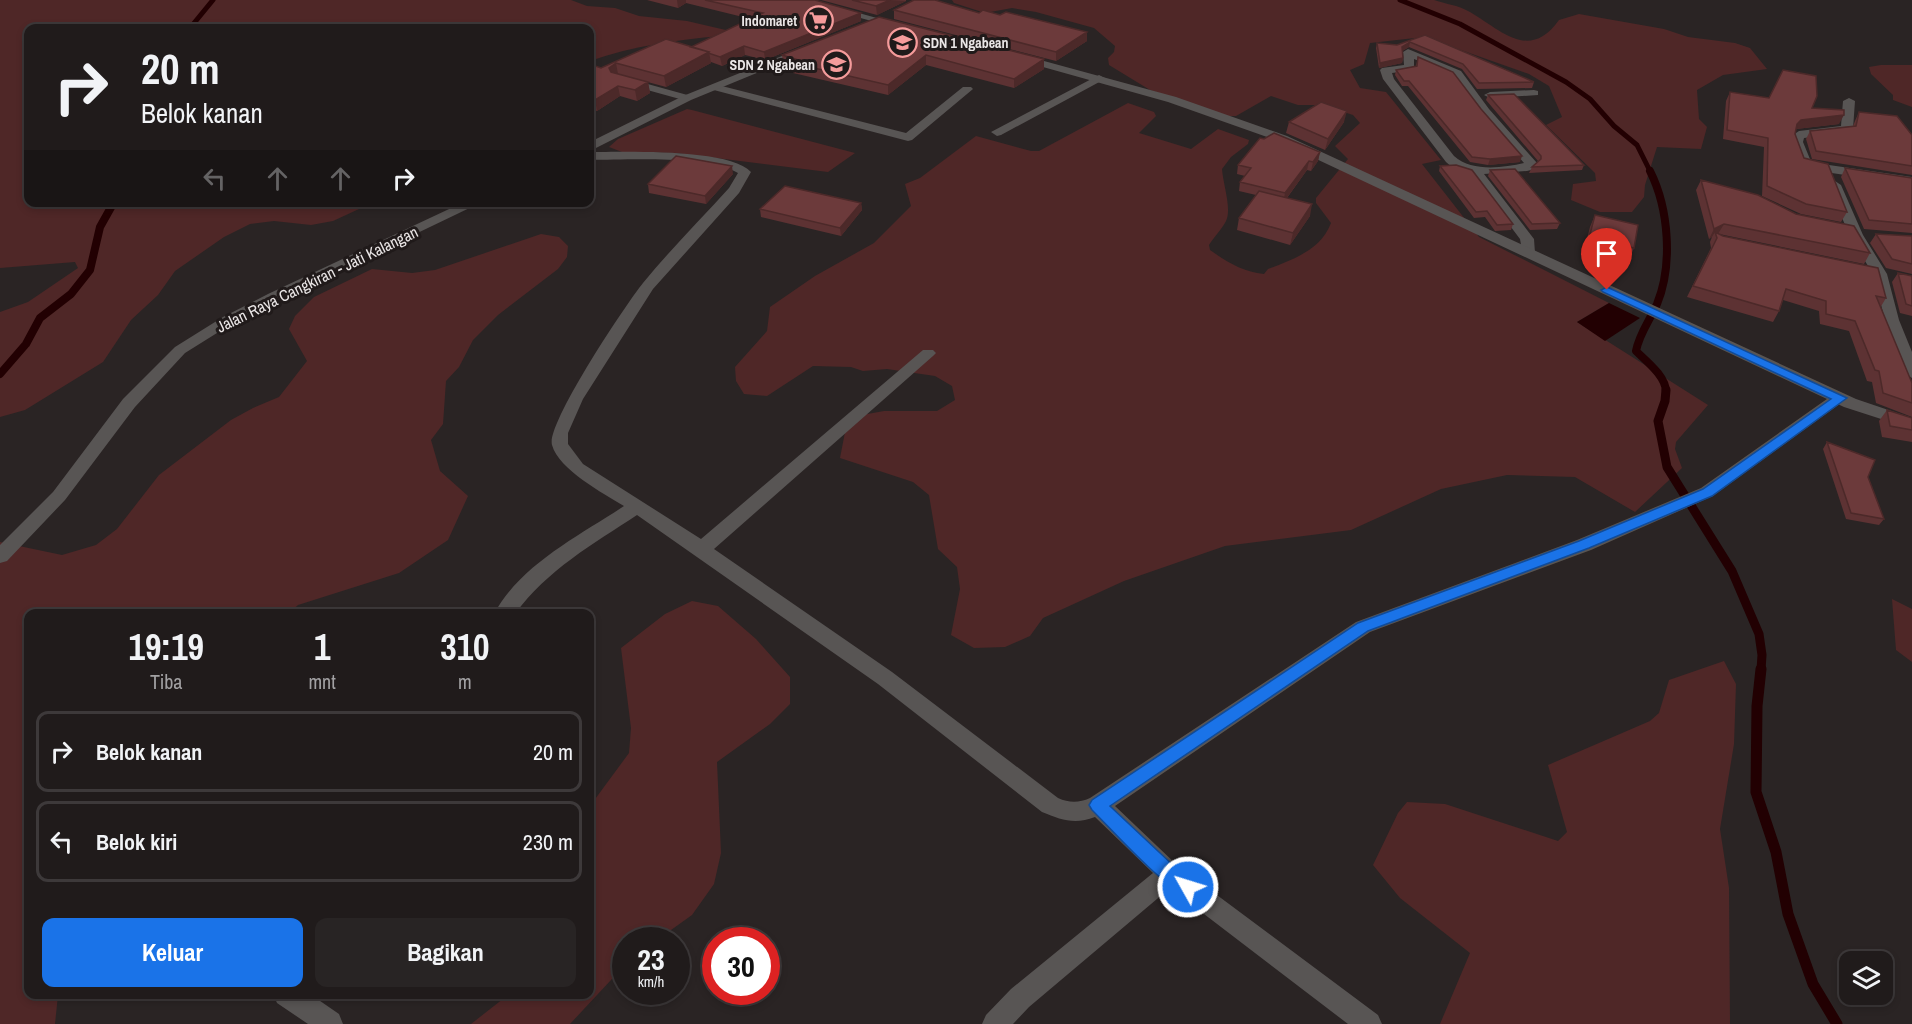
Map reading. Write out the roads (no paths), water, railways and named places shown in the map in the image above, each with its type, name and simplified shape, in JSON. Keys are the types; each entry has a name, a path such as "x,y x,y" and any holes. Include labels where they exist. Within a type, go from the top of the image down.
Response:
{"street":[{"path":"800,0 914,29"},
{"path":"857,29 900,10"},
{"path":"594,145 687,98 813,47"},
{"path":"1408,52 1457,73 1473,96 1531,163 1527,167 1475,171 1457,165 1450,159 1389,80 1386,70 1410,68 1408,52"},
{"path":"1006,54 1099,78 1239,123 1290,142 1840,398 1912,424"},
{"path":"997,132 1099,78"},
{"path":"619,79 687,98"},
{"path":"714,87 908,137 967,89"},
{"path":"1473,96 1534,93"},
{"path":"1849,101 1847,129 1799,135 1797,142 1804,162 1829,169 1912,181"},
{"path":"594,156 660,156 729,165 745,172 734,190 648,287 575,399 560,433 560,445 577,468 702,549 885,678 1050,805 1067,812 1085,812 1098,805 1363,627 1670,510 1707,492 1840,398"},
{"path":"1829,169 1855,233 1886,275 1892,320 1912,373"},
{"path":"1475,171 1527,239 1528,253"},
{"name":"Jalan Raya Cangkiran - Jati Kalangan","path":"0,556 58,496 129,403 180,350 228,320 273,297 465,207"},
{"path":"1836,227 1878,237"},
{"path":"1859,270 1886,275"},
{"path":"1892,320 1912,324"},
{"path":"702,549 928,353"},
{"path":"508,609 519,593 537,575 638,506"},
{"path":"1098,805 1170,874 1369,1024"},
{"path":"995,1024 1020,998 1170,874"},
{"path":"294,999 330,1023"}],"waterway":[{"path":"193,24 213,0"},
{"path":"1400,0 1460,24 1566,82 1590,99 1614,126 1637,145 1650,171"},
{"path":"1650,171 1665,219 1667,255 1662,289 1636,351 1663,380 1666,391"},
{"path":"0,374 26,344 40,318 71,294 90,270 100,227 111,207"},
{"path":"1666,391 1658,421 1667,467 1732,571 1759,634 1762,655 1761,670"},
{"path":"1761,669 1757,706 1756,792 1776,852 1788,914 1813,984 1837,1024"}],"place":[{"name":"Indomaret","path":"818,21"},
{"name":"SDN 1 Ngabean","path":"902,43"},
{"name":"SDN 2 Ngabean","path":"836,65"}]}
